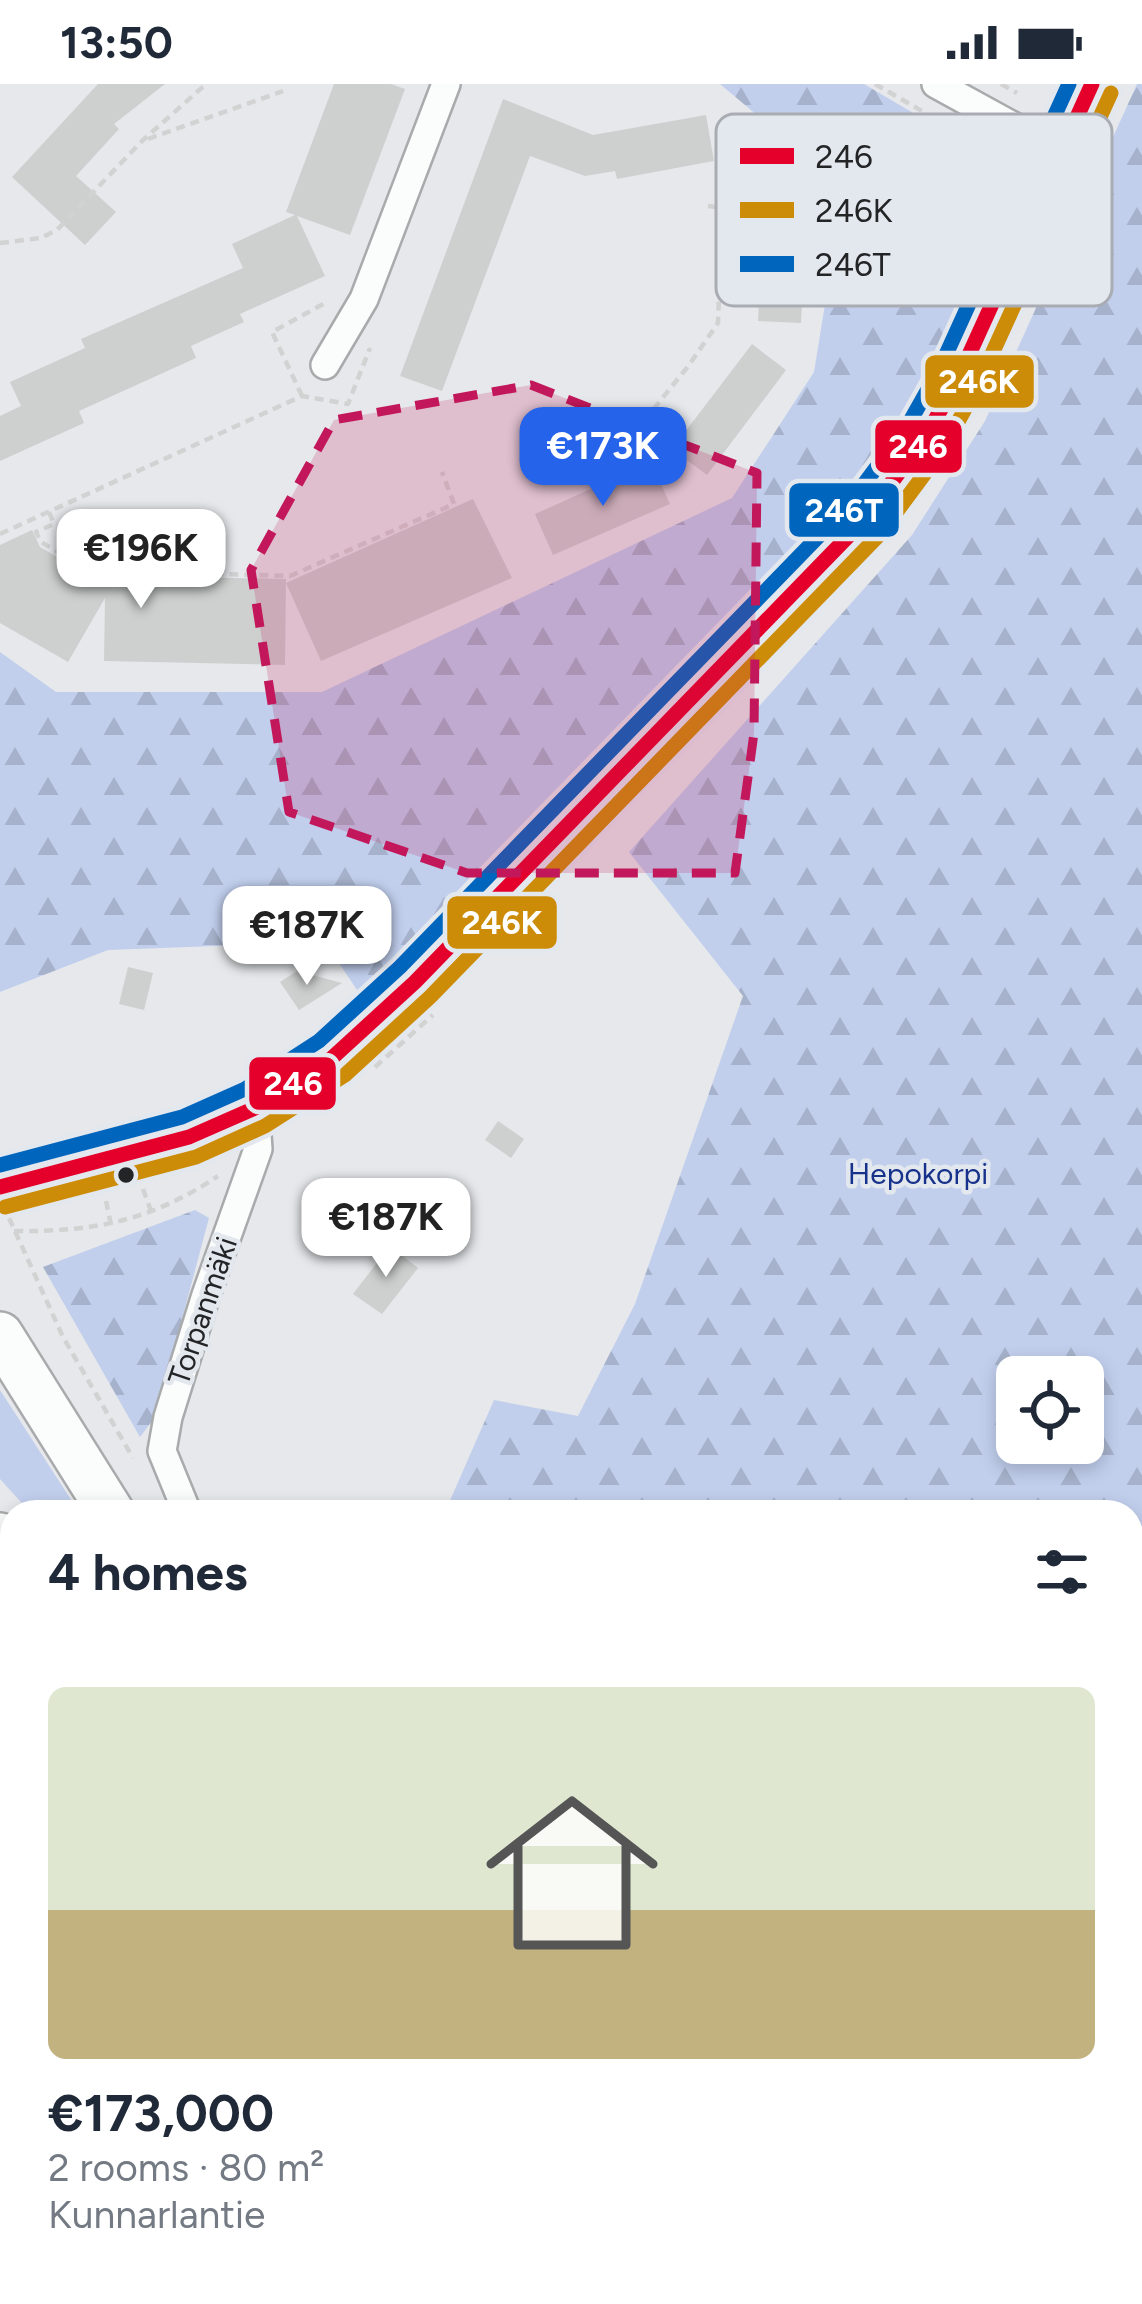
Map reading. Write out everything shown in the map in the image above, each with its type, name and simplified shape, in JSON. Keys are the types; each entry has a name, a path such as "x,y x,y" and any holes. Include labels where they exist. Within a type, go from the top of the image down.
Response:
{"highway":[{"path":"0,1335 103,1500"}],"main road":[{"path":"1078,114 1092,84"},
{"path":"0,1187 189,1137 255,1108 332,1058 415,982 863,521 926,436 991,306"}],"street":[{"path":"325,365 364,299 446,84"},
{"path":"936,84 991,114"},
{"name":"Torpanmäki","path":"182,1500 162,1451 168,1417 258,1149 255,1108"}],"path":[{"path":"0,243 41,238 57,230 142,141 206,84"},
{"path":"1001,84 1016,96 1023,84"},
{"path":"142,141 283,91"},
{"path":"708,206 716,207"},
{"path":"0,534 302,396 272,332 333,298"},
{"path":"561,457 648,416 718,323 719,306"},
{"path":"49,512 54,524 36,532 41,542 88,570 290,576 454,504 442,472"},
{"path":"143,1189 151,1211"},
{"path":"106,1201 111,1225"},
{"path":"14,1231 63,1337 142,1472"}],"highlighted area":[{"path":"531,385 757,473 754,733 735,873 467,873 289,812 251,570 334,420"}],"green space":[{"path":"720,84 864,84 915,114 756,114"},
{"name":"Hepokorpi","path":"1137,84 1142,84 1142,1500 450,1500 494,1400 578,1416 635,1304 743,996 629,852 912,535 985,421 1037,306 1112,306 1112,139"},
{"path":"825,306 960,306 956,334 941,370 807,555 367,1005 325,942 108,950 0,992 0,652 56,692 322,692 732,498 814,372"},
{"path":"195,1210 209,1218 156,1416 140,1437 43,1267"},
{"path":"0,1390 71,1500 19,1500 0,1479"}],"building":[{"path":"98,84 165,84 114,124 119,129 76,176 116,212 85,245 12,177"},
{"path":"334,84 391,84 405,89 350,235 297,216 325,276 240,314 244,322 191,346 196,358 79,411 84,423 0,461 0,416 21,406 10,382 85,348 81,339 243,268 232,244 295,215 286,212"},
{"path":"503,99 593,135 706,115 714,161 617,179 615,171 585,176 530,156 442,391 400,376"},
{"path":"759,306 802,306 801,323 758,321"},
{"path":"752,344 786,370 707,475 672,449"},
{"path":"651,462 670,504 553,555 535,514"},
{"path":"473,499 512,578 321,661 286,583"},
{"path":"32,530 40,547 89,575 286,579 285,665 104,661 105,598 68,662 0,623 0,545"},
{"path":"128,967 153,973 144,1010 119,1004"},
{"path":"297,971 342,983 299,1010 280,982"},
{"path":"498,1121 524,1139 511,1158 485,1140"},
{"path":"390,1246 418,1268 382,1314 353,1294"}],"transit line":[{"name":"246T","path":"1055,114 1069,84"},
{"name":"246","path":"1078,114 1092,84"},
{"name":"246K","path":"1101,114 1111,93"},
{"name":"246T","path":"0,1165 182,1117 245,1089 319,1041 400,967 847,507 908,425 968,306"},
{"name":"246","path":"0,1187 189,1137 255,1108 332,1058 415,982 863,521 926,436 991,306"},
{"name":"246K","path":"5,1207 196,1157 265,1126 345,1075 430,997 880,534 943,449 1014,306"}]}
